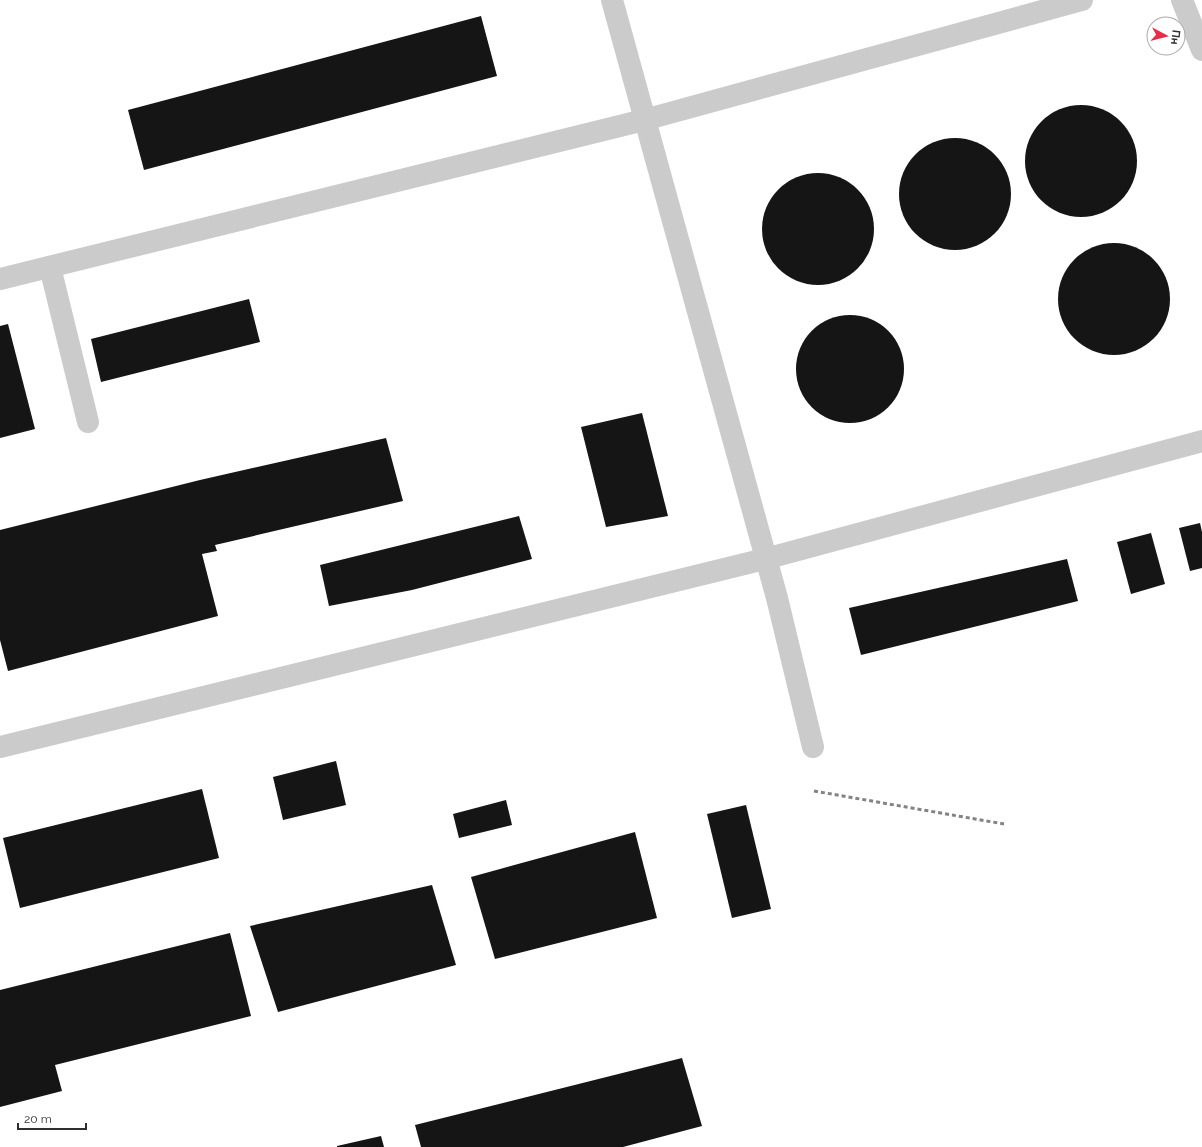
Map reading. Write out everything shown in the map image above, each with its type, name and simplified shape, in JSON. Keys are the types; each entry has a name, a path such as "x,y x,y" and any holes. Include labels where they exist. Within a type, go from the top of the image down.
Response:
{"lane":[{"path":"612,0 777,598 812,747"},
{"path":"0,279 644,120 1082,0"},
{"path":"1182,0 1202,50"},
{"path":"50,267 88,422"},
{"path":"0,747 765,559 1202,441"}],"building":[{"path":"481,16 497,76 144,170 128,110"},
{"path":"1081,105 1103,109 1121,121 1133,139 1137,161 1133,183 1121,201 1103,213 1081,217 1059,213 1041,201 1029,183 1025,161 1029,139 1041,121 1059,109"},
{"path":"955,138 976,142 995,154 1007,173 1011,194 1007,215 995,234 976,246 955,250 934,246 915,234 903,215 899,194 903,173 915,154 934,142"},
{"path":"818,173 839,177 858,189 870,208 874,229 870,250 858,269 839,281 818,285 797,281 778,269 766,250 762,229 766,208 778,189 797,177"},
{"path":"1114,243 1135,247 1153,260 1166,278 1170,299 1166,320 1153,338 1135,351 1114,355 1093,351 1075,338 1062,320 1058,299 1062,278 1075,260 1093,247"},
{"path":"249,299 260,342 101,382 91,339"},
{"path":"850,315 871,319 888,331 900,348 904,369 900,390 888,407 871,419 850,423 829,419 812,407 800,390 796,369 800,348 812,331 829,319"},
{"path":"8,324 35,429 0,438 0,326"},
{"path":"642,413 668,516 606,527 581,427"},
{"path":"386,438 403,501 215,545 217,551 202,554 218,616 8,671 0,640 0,530 200,480"},
{"path":"519,516 532,559 412,590 329,606 320,565"},
{"path":"1200,523 1202,532 1202,568 1190,571 1179,528"},
{"path":"1151,533 1165,584 1131,594 1117,542"},
{"path":"1067,559 1078,601 861,655 849,608"},
{"path":"336,761 346,805 283,820 273,777"},
{"path":"202,789 219,858 20,908 3,838"},
{"path":"506,800 512,825 459,838 453,814"},
{"path":"746,805 771,909 732,918 707,814"},
{"path":"635,832 657,918 495,959 471,877"},
{"path":"432,885 456,965 278,1012 250,926"},
{"path":"230,933 251,1016 55,1065 62,1091 0,1107 0,990"},
{"path":"682,1058 702,1126 623,1147 421,1147 415,1125"},
{"path":"381,1136 384,1147 337,1147 337,1146"}],"railway":[{"path":"814,791 1004,824"}]}
